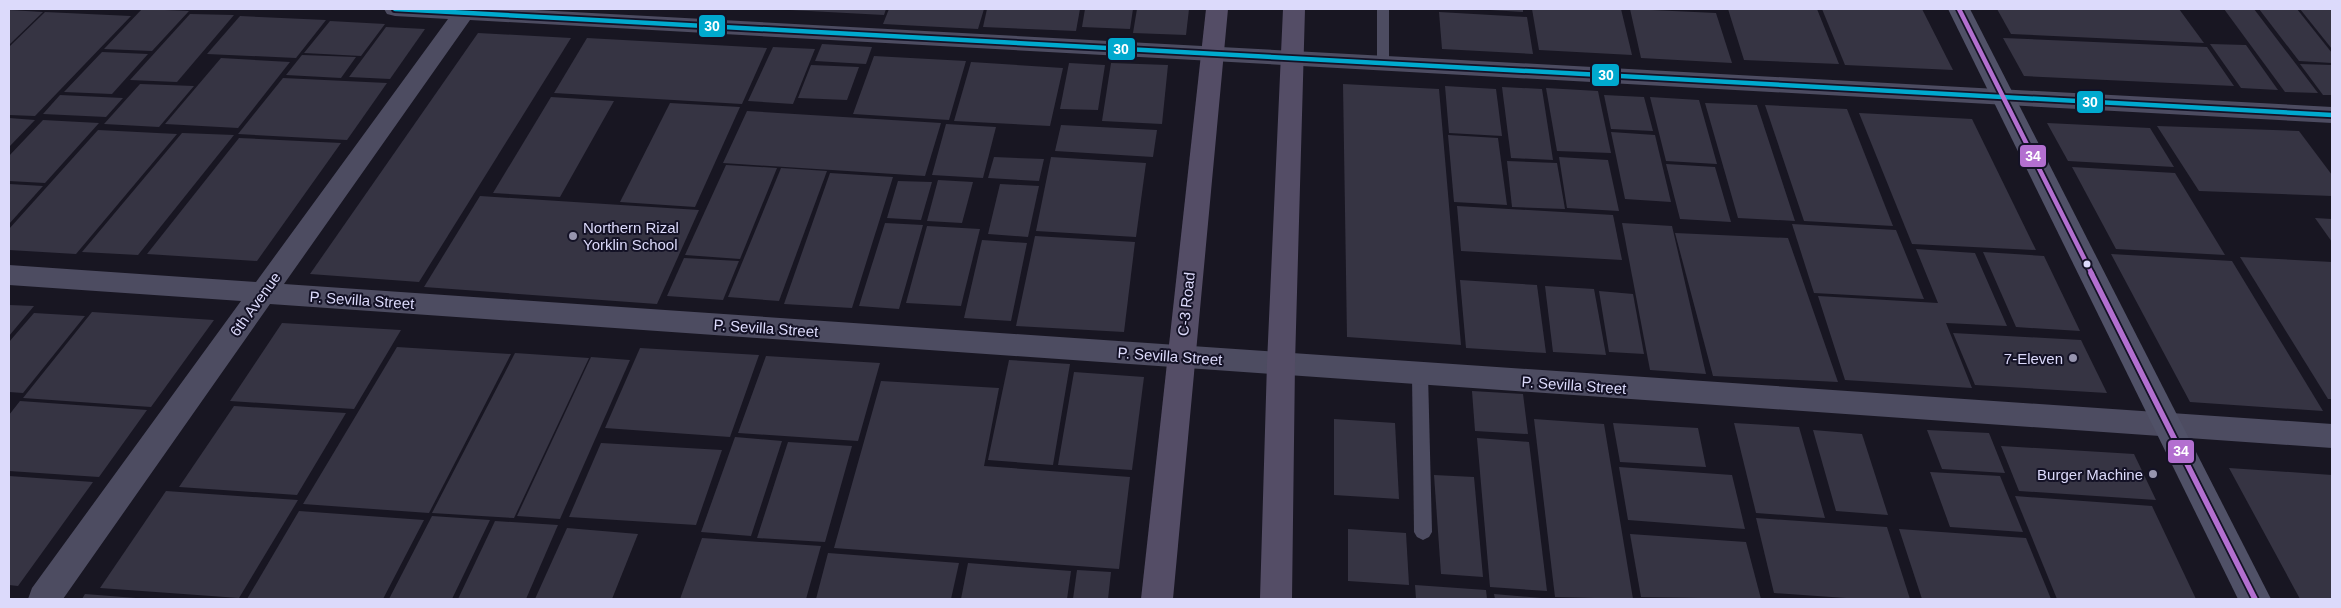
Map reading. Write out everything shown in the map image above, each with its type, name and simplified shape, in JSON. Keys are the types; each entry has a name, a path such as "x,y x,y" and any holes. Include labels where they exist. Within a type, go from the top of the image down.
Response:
{"main road":[{"name":"C-3 Road","path":"1157,599 1217,9"},
{"path":"1276,599 1281,363 1294,9"}],"street":[{"path":"395,9 464,11 2332,115"},
{"path":"1959,9 2255,599"},
{"name":"6th Avenue","path":"44,599 464,11"},
{"name":"P. Sevilla Street","path":"9,275 2332,436"}],"lane":[{"path":"1383,9 1383,63"},
{"path":"1420,374 1423,532"}],"building":[{"path":"142,9 189,11 152,51 104,49"},
{"path":"791,9 886,9 884,15"},
{"path":"889,9 984,9 978,29 883,24"},
{"path":"987,9 1080,9 1076,31 983,27"},
{"path":"1085,9 1133,9 1130,29 1082,27"},
{"path":"1137,9 1189,9 1186,35 1133,33"},
{"path":"1523,9 1523,12 1490,10"},
{"path":"1532,9 1621,9 1632,55 1539,50"},
{"path":"1630,9 1716,13 1732,63 1641,58"},
{"path":"1728,9 1817,9 1839,64 1744,60"},
{"path":"1822,9 1922,9 1953,70 1845,65"},
{"path":"1997,9 2179,9 2204,43 2011,34"},
{"path":"2224,9 2254,9 2318,93 2285,92"},
{"path":"2259,9 2297,9 2332,53 2332,63 2299,61"},
{"path":"2300,9 2332,9 2332,49"},
{"path":"9,10 43,12 9,45"},
{"path":"45,12 131,16 35,116 9,115 9,47"},
{"path":"1439,12 1527,17 1533,54 1442,49"},
{"path":"190,14 234,15 177,82 130,80"},
{"path":"240,16 326,20 296,58 207,54"},
{"path":"330,21 385,24 361,56 304,53"},
{"path":"386,27 425,29 390,79 349,77"},
{"path":"478,33 571,38 419,282 310,274"},
{"path":"587,38 767,48 742,104 554,93"},
{"path":"2003,38 2207,47 2234,86 2024,76"},
{"path":"822,44 872,47 866,64 815,61"},
{"path":"2210,44 2246,45 2278,90 2241,88"},
{"path":"773,47 815,49 793,104 748,101"},
{"path":"102,52 148,54 112,94 64,92"},
{"path":"302,55 356,57 341,78 286,75"},
{"path":"874,56 966,61 949,120 853,114"},
{"path":"221,58 290,62 238,128 165,124"},
{"path":"971,62 1063,68 1050,126 954,121"},
{"path":"1069,63 1105,65 1098,110 1060,109"},
{"path":"1111,63 1168,65 1162,124 1102,121"},
{"path":"2300,64 2332,65 2332,95 2323,95"},
{"path":"811,65 859,67 847,100 798,98"},
{"path":"283,78 387,83 347,140 238,134"},
{"path":"140,84 194,86 159,127 104,124"},
{"path":"1343,84 1439,89 1461,345 1347,337"},
{"path":"1445,86 1496,89 1502,136 1449,133"},
{"path":"1502,87 1542,89 1553,160 1511,158"},
{"path":"1546,88 1598,91 1611,153 1557,151"},
{"path":"60,95 123,98 106,117 43,114"},
{"path":"1604,95 1644,97 1653,131 1611,129"},
{"path":"551,97 614,101 560,197 493,193"},
{"path":"1650,97 1699,100 1717,164 1666,161"},
{"path":"670,103 740,107 695,207 620,202"},
{"path":"1705,103 1757,105 1795,221 1738,218"},
{"path":"1765,105 1847,109 1893,226 1804,221"},
{"path":"747,111 941,123 925,176 723,163"},
{"path":"1859,113 1972,119 2036,250 1912,244"},
{"path":"9,118 35,120 9,147"},
{"path":"43,120 99,123 45,183 9,181 9,156"},
{"path":"2047,123 2150,128 2174,167 2068,161"},
{"path":"946,124 996,127 983,178 932,175"},
{"path":"1061,125 1157,130 1153,157 1055,151"},
{"path":"2157,126 2299,131 2332,175 2332,196 2199,191"},
{"path":"98,130 177,134 76,254 9,250 9,229"},
{"path":"1611,132 1655,135 1671,202 1625,199"},
{"path":"182,133 234,135 138,255 82,252"},
{"path":"1448,135 1498,138 1507,205 1454,202"},
{"path":"239,138 341,143 257,261 147,254"},
{"path":"994,157 1044,159 1039,181 988,178"},
{"path":"1051,157 1146,163 1136,237 1036,231"},
{"path":"1559,157 1608,160 1619,211 1567,208"},
{"path":"1507,161 1557,163 1565,209 1512,207"},
{"path":"1666,164 1715,167 1731,222 1680,219"},
{"path":"726,165 777,168 740,259 685,255"},
{"path":"2072,167 2175,173 2225,255 2116,249"},
{"path":"781,168 827,171 779,301 728,297"},
{"path":"830,173 893,177 852,308 784,304"},
{"path":"938,180 973,182 962,223 927,221"},
{"path":"898,181 932,182 921,220 887,218"},
{"path":"9,184 43,186 9,224"},
{"path":"1000,184 1039,186 1028,237 988,234"},
{"path":"480,196 699,210 657,304 424,287"},
{"path":"1457,206 1613,215 1622,260 1461,251"},
{"path":"2315,218 2332,219 2332,242"},
{"path":"885,223 923,225 899,309 859,306"},
{"path":"1622,223 1672,226 1706,374 1650,370"},
{"path":"1792,224 1896,230 1924,299 1814,293"},
{"path":"927,226 980,229 961,306 906,303"},
{"path":"1675,233 1788,238 1838,382 1713,376"},
{"path":"1035,236 1135,242 1124,332 1016,326"},
{"path":"982,240 1027,243 1011,321 964,318"},
{"path":"1916,249 1975,253 2007,326 1946,323 1972,388 1845,380 1818,296 1938,303"},
{"path":"1983,252 2044,256 2080,331 2016,327"},
{"path":"2111,254 2232,261 2323,411 2190,402"},
{"path":"2240,257 2332,262 2332,399 2328,399"},
{"path":"684,258 739,261 723,300 667,296"},
{"path":"1460,280 1537,285 1546,353 1466,348"},
{"path":"1545,286 1594,289 1606,355 1553,352"},
{"path":"1599,291 1633,294 1644,354 1609,352"},
{"path":"9,305 34,306 9,336"},
{"path":"92,312 214,320 151,407 23,398"},
{"path":"34,313 85,316 23,393 9,392 9,342"},
{"path":"282,323 401,330 354,409 230,401"},
{"path":"1953,333 2081,340 2107,393 1975,385"},
{"path":"397,347 511,354 429,513 303,504"},
{"path":"640,348 759,355 730,437 605,428"},
{"path":"515,353 589,358 514,518 432,513"},
{"path":"766,356 880,363 858,441 738,433"},
{"path":"591,357 630,360 560,519 517,516"},
{"path":"1009,360 1070,364 1053,465 988,460"},
{"path":"1074,372 1144,377 1132,470 1058,465"},
{"path":"881,381 999,388 984,466 1130,477 1119,569 834,548"},
{"path":"1472,391 1523,394 1528,434 1475,431"},
{"path":"20,401 147,410 99,477 9,471 9,415"},
{"path":"234,406 346,413 297,495 179,487"},
{"path":"1334,419 1395,423 1399,499 1334,495"},
{"path":"1534,419 1604,424 1633,599 1555,597"},
{"path":"1613,423 1698,428 1706,467 1620,462"},
{"path":"1734,423 1799,427 1825,518 1756,513"},
{"path":"1813,430 1862,434 1888,515 1836,511"},
{"path":"1927,430 1989,433 2005,473 1942,469"},
{"path":"735,437 782,441 751,536 701,532"},
{"path":"1477,438 1529,442 1547,591 1490,587"},
{"path":"788,442 852,446 825,542 757,538"},
{"path":"601,443 722,450 696,525 569,517"},
{"path":"2001,446 2134,454 2156,500 2019,491"},
{"path":"1619,467 1732,475 1745,529 1628,520"},
{"path":"2229,468 2332,475 2332,599 2300,599"},
{"path":"1930,472 2000,476 2023,532 1950,527"},
{"path":"1434,475 1474,477 1483,577 1441,574"},
{"path":"9,476 93,482 18,586 9,585"},
{"path":"166,491 298,500 239,598 100,588"},
{"path":"2015,496 2152,506 2196,599 2057,599"},
{"path":"299,511 424,520 383,599 247,599"},
{"path":"432,516 490,520 452,599 389,599"},
{"path":"1756,518 1887,527 1910,599 1860,599 1774,593"},
{"path":"495,521 558,525 526,599 458,599"},
{"path":"567,528 638,534 612,599 535,599"},
{"path":"1348,529 1406,533 1409,585 1348,581"},
{"path":"1899,529 2026,538 2051,599 1922,599"},
{"path":"1630,534 1746,542 1761,599 1641,597"},
{"path":"702,538 821,546 806,599 680,599"},
{"path":"828,553 959,563 951,599 816,599"},
{"path":"968,563 1071,571 1067,599 961,599"},
{"path":"1077,570 1111,572 1108,599 1073,599"},
{"path":"1415,585 1486,590 1487,599 1416,599"},
{"path":"85,594 136,598 136,599 82,599"},
{"path":"1494,594 1542,598 1542,599 1495,599"}],"transit line":[{"name":"30","path":"395,9 2332,115"},
{"name":"34","path":"1959,9 2255,599"}],"place":[{"name":"Northern Rizal Yorklin School","path":"573,236"},
{"name":"7-Eleven","path":"2073,358"},
{"name":"Burger Machine","path":"2153,474"}]}
